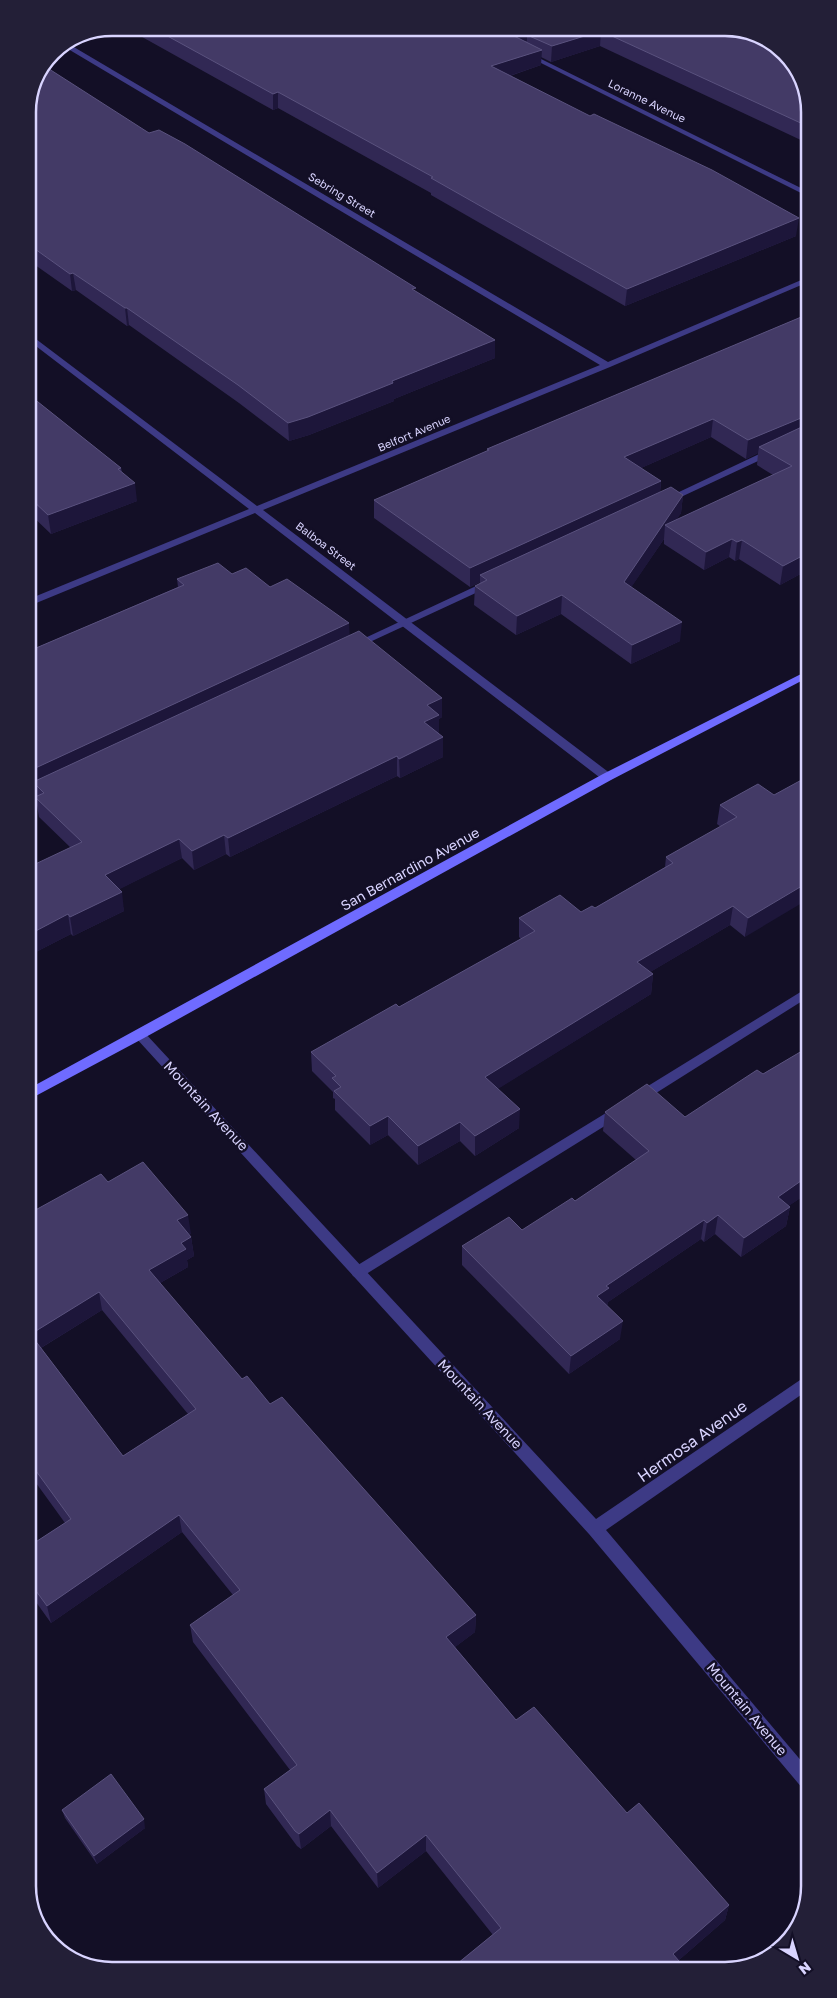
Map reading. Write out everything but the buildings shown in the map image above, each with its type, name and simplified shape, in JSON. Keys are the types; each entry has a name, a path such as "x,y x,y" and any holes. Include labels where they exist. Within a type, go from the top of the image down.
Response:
{"main road":[{"name":"San Bernardino Avenue","path":"36,1091 607,777 801,677"}],"street":[{"name":"Sebring Street","path":"72,48 608,365"},
{"name":"Loranne Avenue","path":"517,49 801,191"},
{"name":"Belfort Avenue","path":"36,600 608,365 801,282"},
{"name":"Balboa Street","path":"36,342 607,777"},
{"path":"654,506 779,448"},
{"path":"342,652 503,577"},
{"path":"36,795 56,785"},
{"path":"358,1272 801,996"},
{"name":"Mountain Avenue","path":"140,1035 595,1529 801,1774"},
{"name":"Hermosa Avenue","path":"595,1529 801,1387"}]}
